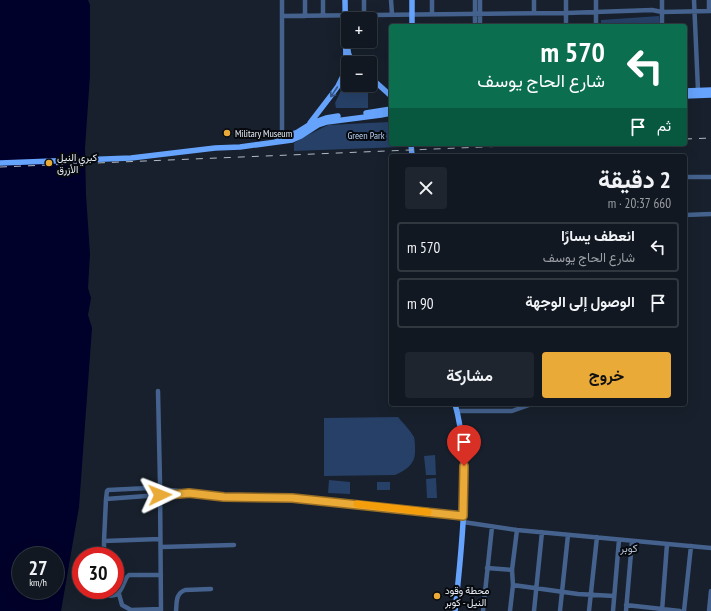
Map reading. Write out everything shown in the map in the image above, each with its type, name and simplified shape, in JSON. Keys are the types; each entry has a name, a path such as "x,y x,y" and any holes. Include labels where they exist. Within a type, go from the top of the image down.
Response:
{"main road":[{"path":"346,0 346,12"},
{"path":"412,0 412,24"},
{"path":"308,126 333,93 342,76 346,64 346,48"},
{"path":"377,83 389,94"},
{"path":"687,91 711,90"},
{"path":"687,96 711,94"},
{"path":"0,161 113,157 241,143 283,137 300,131 312,123 326,118 365,114 389,109"},
{"path":"113,157 131,158 292,140 318,125 327,122 389,113"},
{"path":"455,611 463,522 464,472 462,441 456,406"}],"street":[{"path":"282,0 283,137"},
{"path":"305,0 305,16"},
{"path":"323,0 323,15"},
{"path":"364,0 364,12"},
{"path":"391,0 392,14"},
{"path":"432,0 432,14"},
{"path":"475,0 480,24"},
{"path":"475,24 480,0"},
{"path":"534,0 534,12"},
{"path":"566,0 566,24"},
{"path":"596,0 596,24"},
{"path":"662,0 662,24"},
{"path":"694,0 698,90"},
{"path":"377,15 652,10 662,12 694,12 710,11 709,0"},
{"path":"282,16 341,15"},
{"path":"687,177 711,177"},
{"path":"687,216 711,214"},
{"path":"120,599 122,605 129,609 161,610 158,391"},
{"path":"457,411 507,411 525,406"},
{"path":"104,547 106,499 108,490 142,488 224,497 292,498 463,516"},
{"path":"106,499 189,493"},
{"path":"463,522 517,530 711,548"},
{"path":"483,611 492,527"},
{"path":"510,611 512,570 517,530"},
{"path":"534,611 542,532"},
{"path":"560,611 568,535"},
{"path":"589,611 597,537"},
{"path":"104,541 160,539"},
{"path":"613,611 620,540"},
{"path":"626,611 632,541"},
{"path":"662,610 667,544"},
{"path":"161,548 234,545"},
{"path":"684,611 691,546"},
{"path":"488,568 512,570"},
{"path":"124,582 126,577 129,575 160,574"},
{"path":"512,585 614,596"},
{"path":"176,611 177,599 182,591 211,589"},
{"path":"709,611 711,592"},
{"path":"626,605 680,611"}],"green space":[{"path":"659,16 660,24 601,24 601,20"},
{"path":"341,91 341,92 368,92 368,108 336,108 335,103"},
{"name":"Green Park","path":"389,122 389,146 401,147 294,151 294,143 328,125"},
{"path":"398,417 414,437 415,455 410,466 395,475 324,476 324,418"},
{"path":"435,455 436,475 426,475 424,456"},
{"path":"436,478 437,498 427,498 426,479"},
{"path":"329,480 350,482 350,494 328,493"},
{"path":"377,482 390,482 390,490 377,490"}],"shaded area":[{"path":"0,0 88,0 90,5 90,75 85,148 86,195 90,254 88,288 91,298 88,315 92,328 79,507 64,594 64,547 12,547 12,599 63,599 61,611 0,611"}],"railway":[{"path":"687,139 711,138"},
{"path":"0,167 507,146"}],"slow traffic":[{"path":"357,504 428,512"}],"place":[{"name":"Military Museum","path":"227,133"},
{"name":"كبري النيل الأزرق","path":"49,163"},
{"name":"محطة وقود النيل - كوبر","path":"437,596"}],"district":[{"name":"كوبر","path":"629,548"}],"route":[{"path":"160,495 189,493 224,497 292,498 463,516 464,466"}]}
